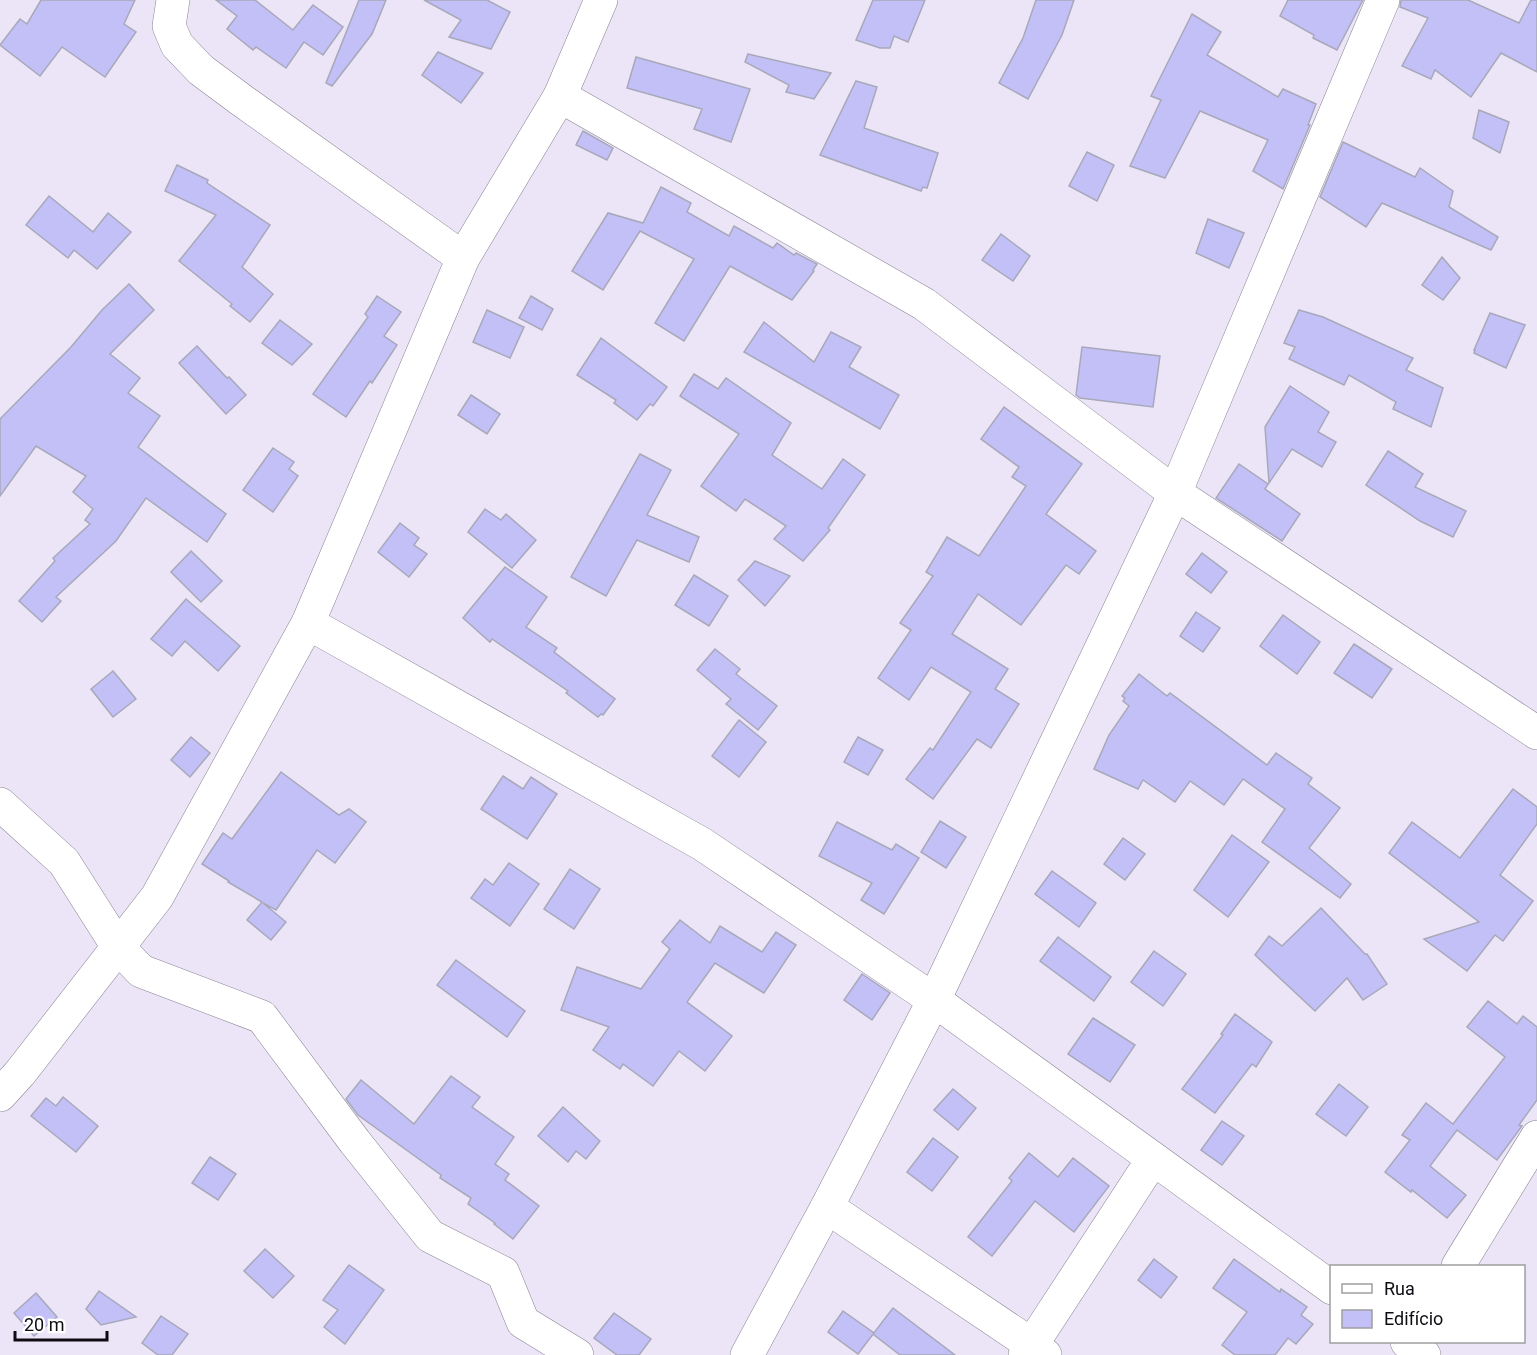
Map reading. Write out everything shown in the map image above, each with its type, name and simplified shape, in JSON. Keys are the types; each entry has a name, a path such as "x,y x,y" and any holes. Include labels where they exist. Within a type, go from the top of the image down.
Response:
{"street":[{"path":"173,0 169,26 177,45 201,70 463,258"},
{"path":"0,1095 20,1073 157,897 308,623 463,258 560,96 601,0"},
{"path":"747,1355 827,1207 934,1000 1175,493 1383,0"},
{"path":"560,96 924,304 1175,493 1537,733"},
{"path":"308,623 702,844 934,1000 1330,1286"},
{"path":"0,804 64,862 118,947 141,971 261,1017 355,1142 430,1236 503,1274 523,1322 577,1355"},
{"path":"1459,1265 1537,1137"},
{"path":"827,1207 1034,1352 1153,1159"}],"building":[{"path":"41,0 135,0 124,24 136,32 105,77 62,47 40,76 0,45 20,19 27,24"},
{"path":"216,0 255,0 293,30 313,5 343,27 323,55 304,42 286,68 256,47 253,50 227,29 237,16"},
{"path":"359,0 386,0 372,34 332,86 326,83"},
{"path":"424,0 487,0 510,12 491,49 449,37 461,20"},
{"path":"873,0 925,0 908,42 894,36 890,48 880,48 856,40"},
{"path":"1036,0 1074,0 1062,35 1028,99 999,83 1023,38"},
{"path":"1288,0 1363,0 1337,50 1313,38 1314,35 1280,16"},
{"path":"1401,0 1468,0 1519,23 1531,0 1537,0 1537,72 1501,53 1471,97 1435,70 1431,79 1402,66 1428,18 1400,7"},
{"path":"1192,14 1221,32 1207,55 1278,97 1283,89 1316,104 1308,125 1310,125 1283,189 1253,171 1268,140 1200,111 1165,178 1130,166 1161,100 1151,96"},
{"path":"438,52 483,73 461,103 422,75"},
{"path":"748,54 831,73 814,99 786,92 789,85 745,62"},
{"path":"636,57 750,89 731,142 694,129 702,109 627,88"},
{"path":"856,81 877,87 864,128 938,153 927,188 923,187 921,191 820,155"},
{"path":"1479,110 1509,122 1500,153 1473,138"},
{"path":"583,131 613,148 607,160 576,145"},
{"path":"1343,142 1415,177 1420,168 1453,191 1449,207 1498,237 1491,250 1382,203 1366,227 1320,197"},
{"path":"1087,152 1114,165 1097,201 1069,186"},
{"path":"177,165 208,180 207,183 270,225 242,267 273,294 250,322 230,306 232,304 179,261 216,215 165,191"},
{"path":"661,187 691,203 687,212 729,236 734,226 773,248 777,243 794,255 796,253 817,264 814,271 792,300 730,266 684,341 655,323 694,259 640,231 603,290 572,271 608,213 643,223"},
{"path":"49,196 93,232 108,213 131,232 97,269 74,250 68,258 26,225"},
{"path":"1208,219 1244,233 1229,268 1196,253"},
{"path":"1001,234 1030,256 1013,281 982,260"},
{"path":"1442,257 1460,278 1443,300 1422,285"},
{"path":"129,284 154,310 110,354 140,378 128,393 160,416 138,447 226,514 207,542 146,498 116,541 56,597 61,601 42,622 19,601 55,561 53,558 90,524 85,520 93,509 73,492 86,476 36,446 0,496 0,419"},
{"path":"377,296 401,312 384,336 397,345 346,417 313,394 368,317 365,314"},
{"path":"531,296 553,309 542,330 519,318"},
{"path":"487,310 524,327 510,358 473,342"},
{"path":"1299,310 1323,317 1413,358 1406,370 1443,388 1431,427 1393,409 1396,402 1349,375 1344,385 1289,359 1295,347 1284,343"},
{"path":"1490,313 1525,325 1506,368 1474,353"},
{"path":"280,320 312,344 292,365 262,343"},
{"path":"764,322 814,362 831,332 861,347 849,367 899,395 880,429 744,352"},
{"path":"601,338 667,387 653,406 650,404 637,420 614,403 616,400 577,375"},
{"path":"197,346 246,395 226,414 179,363"},
{"path":"1082,347 1160,356 1153,407 1080,398 1076,395"},
{"path":"694,374 718,389 726,378 791,423 772,455 822,489 843,459 865,475 828,528 830,530 803,561 774,539 786,526 745,499 736,511 701,486 739,434 680,396"},
{"path":"1290,386 1329,412 1318,432 1336,442 1322,467 1292,449 1269,483 1265,427"},
{"path":"471,395 500,414 487,434 458,415"},
{"path":"1004,407 1082,464 1046,514 1096,551 1079,574 1066,565 1021,625 978,594 952,634 1008,669 995,689 1019,704 991,748 977,739 933,799 906,779 930,748 933,750 971,692 931,667 909,700 878,678 911,630 900,623 933,576 926,572 947,537 979,556 1026,486 1012,477 1019,467 981,439"},
{"path":"273,448 294,462 289,469 298,476 273,512 243,490"},
{"path":"1388,451 1423,474 1415,487 1466,511 1453,537 1420,521 1366,485"},
{"path":"640,454 671,470 647,515 699,537 689,562 637,540 606,596 571,577"},
{"path":"1239,464 1268,484 1265,489 1300,514 1282,541 1216,498"},
{"path":"485,509 501,520 506,514 536,540 512,568 468,532"},
{"path":"400,523 419,538 414,545 427,554 409,577 378,552"},
{"path":"191,551 222,581 201,602 171,572"},
{"path":"1202,553 1227,572 1211,593 1186,574"},
{"path":"755,561 790,576 765,606 738,580"},
{"path":"505,567 547,597 526,627 557,648 554,652 615,699 603,715 598,717 566,693 568,691 492,639 490,642 463,618"},
{"path":"694,575 728,596 709,626 675,605"},
{"path":"186,599 240,646 218,671 185,641 172,656 151,639"},
{"path":"1196,612 1220,628 1203,652 1180,636"},
{"path":"1283,615 1320,642 1297,674 1260,646"},
{"path":"1354,644 1392,669 1372,698 1334,673"},
{"path":"715,649 740,669 736,674 777,706 758,730 726,704 731,699 697,670"},
{"path":"113,671 136,699 113,717 91,689"},
{"path":"1139,674 1167,696 1170,693 1267,765 1276,753 1312,778 1308,784 1340,808 1309,848 1351,884 1340,898 1262,842 1285,809 1243,779 1224,805 1190,781 1175,802 1143,780 1138,789 1094,769 1109,735 1129,706 1123,701 1125,698 1122,696"},
{"path":"739,720 766,742 739,777 712,756"},
{"path":"191,737 210,753 190,777 171,760"},
{"path":"858,737 883,750 868,775 844,762"},
{"path":"281,772 339,815 349,809 366,822 335,863 317,850 276,910 263,903 286,922 271,940 247,920 262,902 202,864 223,833 232,839"},
{"path":"503,776 523,789 531,777 557,794 527,839 481,809"},
{"path":"1513,789 1537,807 1537,824 1500,875 1533,901 1503,941 1495,935 1467,971 1424,939 1479,922 1389,853 1412,822 1460,858"},
{"path":"940,821 966,837 946,868 921,852"},
{"path":"837,822 892,850 896,844 919,858 884,914 861,900 872,883 819,856"},
{"path":"1232,835 1269,862 1228,917 1194,890"},
{"path":"1123,838 1145,854 1125,880 1104,864"},
{"path":"509,863 539,884 510,926 471,898 485,879 493,885"},
{"path":"570,869 600,889 574,929 544,909"},
{"path":"1052,871 1096,903 1079,927 1035,894"},
{"path":"1321,908 1367,954 1387,984 1363,1000 1347,978 1315,1011 1255,955 1269,936 1282,946"},
{"path":"680,920 710,943 720,926 762,952 776,932 796,945 764,993 715,963 687,1002 732,1036 705,1071 679,1051 653,1086 623,1064 620,1069 593,1050 609,1027 561,1010 577,967 641,989 670,949 662,942"},
{"path":"1058,937 1111,977 1094,1001 1040,961"},
{"path":"1154,951 1186,974 1163,1006 1131,982"},
{"path":"456,960 525,1011 507,1037 437,985"},
{"path":"862,974 890,993 872,1020 844,1000"},
{"path":"1488,1001 1517,1024 1523,1016 1537,1027 1537,1100 1519,1125 1522,1126 1497,1160 1457,1130 1430,1166 1466,1195 1447,1218 1385,1172 1410,1140 1402,1135 1426,1103 1453,1124 1505,1057 1467,1027"},
{"path":"1235,1014 1272,1042 1256,1067 1252,1064 1215,1113 1182,1089 1223,1035 1221,1034"},
{"path":"1093,1018 1135,1045 1110,1082 1068,1054"},
{"path":"451,1076 480,1097 472,1107 514,1137 495,1164 509,1174 505,1180 539,1206 513,1239 468,1204 471,1198 440,1178 441,1175 358,1115 346,1099 361,1080 414,1124"},
{"path":"1339,1084 1368,1107 1346,1136 1316,1114"},
{"path":"953,1089 976,1108 958,1130 934,1110"},
{"path":"63,1097 98,1126 76,1152 31,1116 46,1098 56,1106"},
{"path":"563,1107 600,1141 586,1159 576,1151 568,1162 538,1136"},
{"path":"1222,1121 1244,1136 1222,1165 1201,1150"},
{"path":"933,1138 958,1157 932,1191 907,1172"},
{"path":"1029,1153 1058,1177 1073,1158 1109,1186 1074,1232 1035,1201 992,1256 968,1237 1012,1181 1009,1178"},
{"path":"210,1157 236,1174 218,1200 192,1183"},
{"path":"265,1249 294,1276 273,1298 244,1271"},
{"path":"1154,1259 1177,1277 1161,1298 1138,1280"},
{"path":"1234,1259 1280,1292 1281,1289 1307,1307 1301,1315 1313,1324 1296,1344 1288,1338 1275,1355 1235,1355 1222,1345 1247,1312 1213,1288"},
{"path":"349,1265 384,1290 345,1344 324,1327 338,1310 323,1300"},
{"path":"99,1291 136,1317 101,1325 86,1309"},
{"path":"36,1293 57,1317 34,1336 14,1313"},
{"path":"893,1308 955,1355 900,1355 873,1334"},
{"path":"843,1311 874,1333 858,1354 828,1332"},
{"path":"614,1313 651,1339 639,1355 617,1355 594,1338"},
{"path":"161,1316 188,1334 172,1355 158,1355 142,1343"}]}
